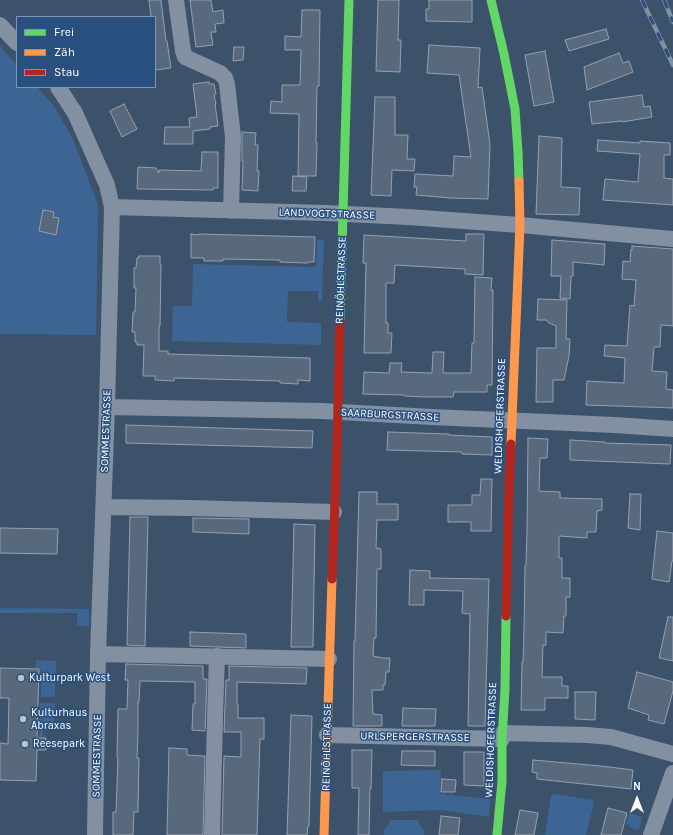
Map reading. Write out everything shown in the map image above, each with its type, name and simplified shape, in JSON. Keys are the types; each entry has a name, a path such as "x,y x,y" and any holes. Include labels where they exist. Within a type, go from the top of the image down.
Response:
{"street":[{"path":"176,0 182,52 185,57 220,73 225,78 227,84 233,137 231,211"},
{"name":"REINÖHLSTRASSE","path":"324,835 337,448 349,0"},
{"name":"WELDISHOFERSTRASSE","path":"491,0 506,60 515,109 520,225 509,489 502,781 497,835"},
{"path":"0,25 16,42"},
{"path":"59,88 75,113 107,185 112,207"},
{"name":"LANDVOGTSTRASSE","path":"112,207 343,214 520,225 673,239"},
{"name":"SOMMESTRASSE","path":"95,835 98,654 104,507 112,207"},
{"name":"SAARBURGSTRASSE","path":"107,407 337,412 673,429"},
{"path":"104,507 206,508 334,512"},
{"path":"98,654 329,659"},
{"path":"212,835 217,656"},
{"name":"URLSPERGERSTRASSE","path":"327,735 588,735 611,737 673,754"},
{"path":"651,835 673,774"}],"shaded area":[{"path":"0,46 16,64 16,88 38,88 54,106 73,139 98,205 96,335 0,334"},
{"path":"317,240 324,240 322,301 318,301 318,291 288,291 287,322 321,323 321,345 172,341 173,306 192,306 193,264 316,267"},
{"path":"0,608 89,609 89,626 77,626 77,613 0,613"},
{"path":"36,660 56,661 55,697 41,697 41,669 36,668"},
{"path":"40,703 55,703 54,723 43,723 43,737 39,737"},
{"path":"441,770 440,794 490,799 489,817 443,810 383,812 383,771"},
{"path":"554,794 593,800 594,803 586,835 545,835 551,796"},
{"path":"629,813 642,817 639,830 629,827 630,825 626,824"},
{"path":"391,820 417,820 424,831 424,835 384,835 384,830"}],"building":[{"path":"149,0 161,0 171,68 156,70 156,16 151,16"},
{"path":"190,0 211,0 213,12 223,10 224,23 215,24 216,32 211,32 213,45 196,47"},
{"path":"378,0 399,0 398,40 401,40 400,72 376,71"},
{"path":"429,0 472,0 472,22 426,21 426,9 429,9"},
{"path":"302,10 320,10 316,176 298,176 299,114 270,113 271,101 282,102 282,85 300,85 301,50 285,50 285,36 301,37"},
{"path":"606,29 609,39 569,51 565,40"},
{"path":"429,45 480,48 478,88 482,87 490,144 488,199 416,195 417,187 414,187 415,174 453,176 454,156 471,157 459,75 427,73"},
{"path":"234,47 244,47 243,60 233,61"},
{"path":"545,51 554,102 534,106 525,55"},
{"path":"619,53 623,63 629,61 633,72 587,90 584,67"},
{"path":"209,82 209,84 214,84 218,126 210,127 210,129 193,131 193,144 164,144 165,127 190,127 189,118 197,117 193,84"},
{"path":"642,95 644,107 650,106 652,117 622,122 592,124 589,102"},
{"path":"375,97 395,97 395,135 408,135 407,159 415,159 414,171 392,170 391,196 371,195"},
{"path":"124,104 137,129 122,137 110,111"},
{"path":"242,132 256,133 255,145 258,145 257,171 259,171 258,191 242,190"},
{"path":"539,136 562,138 561,187 580,188 579,215 536,214"},
{"path":"598,140 640,143 640,141 670,143 670,155 664,155 664,178 673,179 673,205 603,200 605,179 638,182 640,154 597,151"},
{"path":"202,152 218,152 218,188 213,188 213,190 137,189 138,167 156,168 159,173 159,170 201,171"},
{"path":"293,176 307,177 306,191 292,191"},
{"path":"43,210 54,212 53,217 59,218 56,235 39,231"},
{"path":"191,234 315,237 314,262 223,259 223,261 204,261 204,258 191,258"},
{"path":"466,234 484,234 483,275 465,274 465,269 395,265 394,283 386,283 386,323 388,323 388,333 392,333 391,353 364,353 366,263 363,263 364,235 466,241"},
{"path":"552,240 605,244 604,265 573,262 570,299 560,298 561,276 551,276"},
{"path":"632,246 673,249 673,326 661,325 660,347 654,347 652,371 667,372 666,389 673,390 673,408 586,405 587,381 624,383 625,358 604,356 605,345 627,346 630,305 634,306 636,280 622,279 623,261 630,262"},
{"path":"139,256 160,256 159,351 168,351 168,354 310,358 310,381 298,380 298,384 280,383 280,381 174,378 174,381 155,380 155,376 143,376 144,345 137,345 137,342 135,342 135,332 132,332 136,288 134,288 134,268 136,268 137,258 139,258"},
{"path":"475,277 492,278 492,385 487,385 487,392 454,392 453,397 363,394 364,372 389,373 390,363 402,363 401,372 432,373 433,352 444,352 443,373 471,373 472,343 474,343"},
{"path":"538,299 567,300 566,339 570,339 569,356 564,380 553,380 553,402 536,402 537,348 556,348 556,326 546,320 537,320"},
{"path":"126,425 313,431 312,448 126,443"},
{"path":"388,432 492,437 492,455 462,454 462,452 387,450"},
{"path":"528,438 548,439 547,458 540,458 539,491 560,492 560,498 602,499 602,510 597,511 596,532 587,532 587,538 559,536 559,558 562,558 562,578 570,578 570,597 566,597 566,616 564,616 563,633 546,632 546,645 543,645 542,677 562,677 562,686 568,686 568,698 545,698 545,710 521,710 527,531"},
{"path":"570,440 605,443 671,445 670,464 570,460"},
{"path":"481,479 492,479 491,531 471,531 471,522 448,522 448,505 472,505 472,495 480,495"},
{"path":"359,492 377,492 377,504 398,504 398,520 377,520 376,548 381,549 381,569 377,569 376,638 374,638 373,656 390,658 389,672 386,672 383,690 372,690 373,714 382,715 382,726 353,726"},
{"path":"630,494 641,494 640,530 628,528"},
{"path":"130,517 148,517 145,646 127,645"},
{"path":"193,518 249,519 249,534 193,532"},
{"path":"294,524 315,525 313,647 291,647"},
{"path":"0,528 58,529 57,554 0,553"},
{"path":"657,531 673,533 673,561 669,582 652,579"},
{"path":"410,570 430,571 430,578 489,579 485,726 468,726 470,614 462,613 463,591 424,590 424,605 409,605"},
{"path":"668,617 673,617 673,661 659,658"},
{"path":"190,632 246,634 246,648 190,646"},
{"path":"126,664 203,666 203,679 207,679 205,731 192,730 193,704 195,704 195,682 140,681 137,758 139,758 138,812 134,812 133,835 113,835 113,812 116,812 118,709 127,709 128,680 125,680"},
{"path":"229,666 307,668 306,684 237,682 238,718 264,718 264,739 260,739 257,835 222,835 224,756 241,757 241,732 224,732 226,680 229,680"},
{"name":"Kulturhaus Abraxas","path":"0,668 39,669 37,738 46,738 46,750 37,750 36,781 0,780 0,743 8,744 9,698 0,698"},
{"path":"637,672 673,682 673,691 664,724 648,720 649,715 628,708"},
{"path":"575,692 596,692 595,720 575,719"},
{"path":"403,708 436,709 435,726 402,726"},
{"path":"291,715 312,716 309,826 307,835 287,835"},
{"path":"169,748 187,749 187,755 205,756 203,835 167,835"},
{"path":"352,750 372,750 369,835 358,835 359,788 352,788"},
{"path":"402,751 435,751 435,766 401,765"},
{"path":"464,752 484,752 484,786 464,785"},
{"path":"533,760 633,770 631,789 537,779 537,773 532,772"},
{"path":"442,779 456,780 455,792 441,792"},
{"path":"608,808 627,813 621,835 601,835"},
{"path":"520,810 538,813 534,835 515,835"},
{"path":"441,816 460,818 458,835 439,835"}],"railway":[{"path":"642,0 673,65"},
{"path":"664,0 673,22"}],"traffic: fast":[{"path":"340,319 349,0"},
{"path":"491,0 515,109 519,181"},
{"path":"497,835 502,781 506,616"}],"traffic: slow":[{"path":"511,444 520,225 519,181"},
{"path":"324,835 332,579"}],"traffic: jam":[{"path":"332,579 340,319"},
{"path":"506,616 511,444"}],"place":[{"name":"Kulturpark West","path":"21,678"},
{"name":"Kulturhaus Abraxas","path":"23,719"},
{"name":"Reesepark","path":"25,744"}]}
